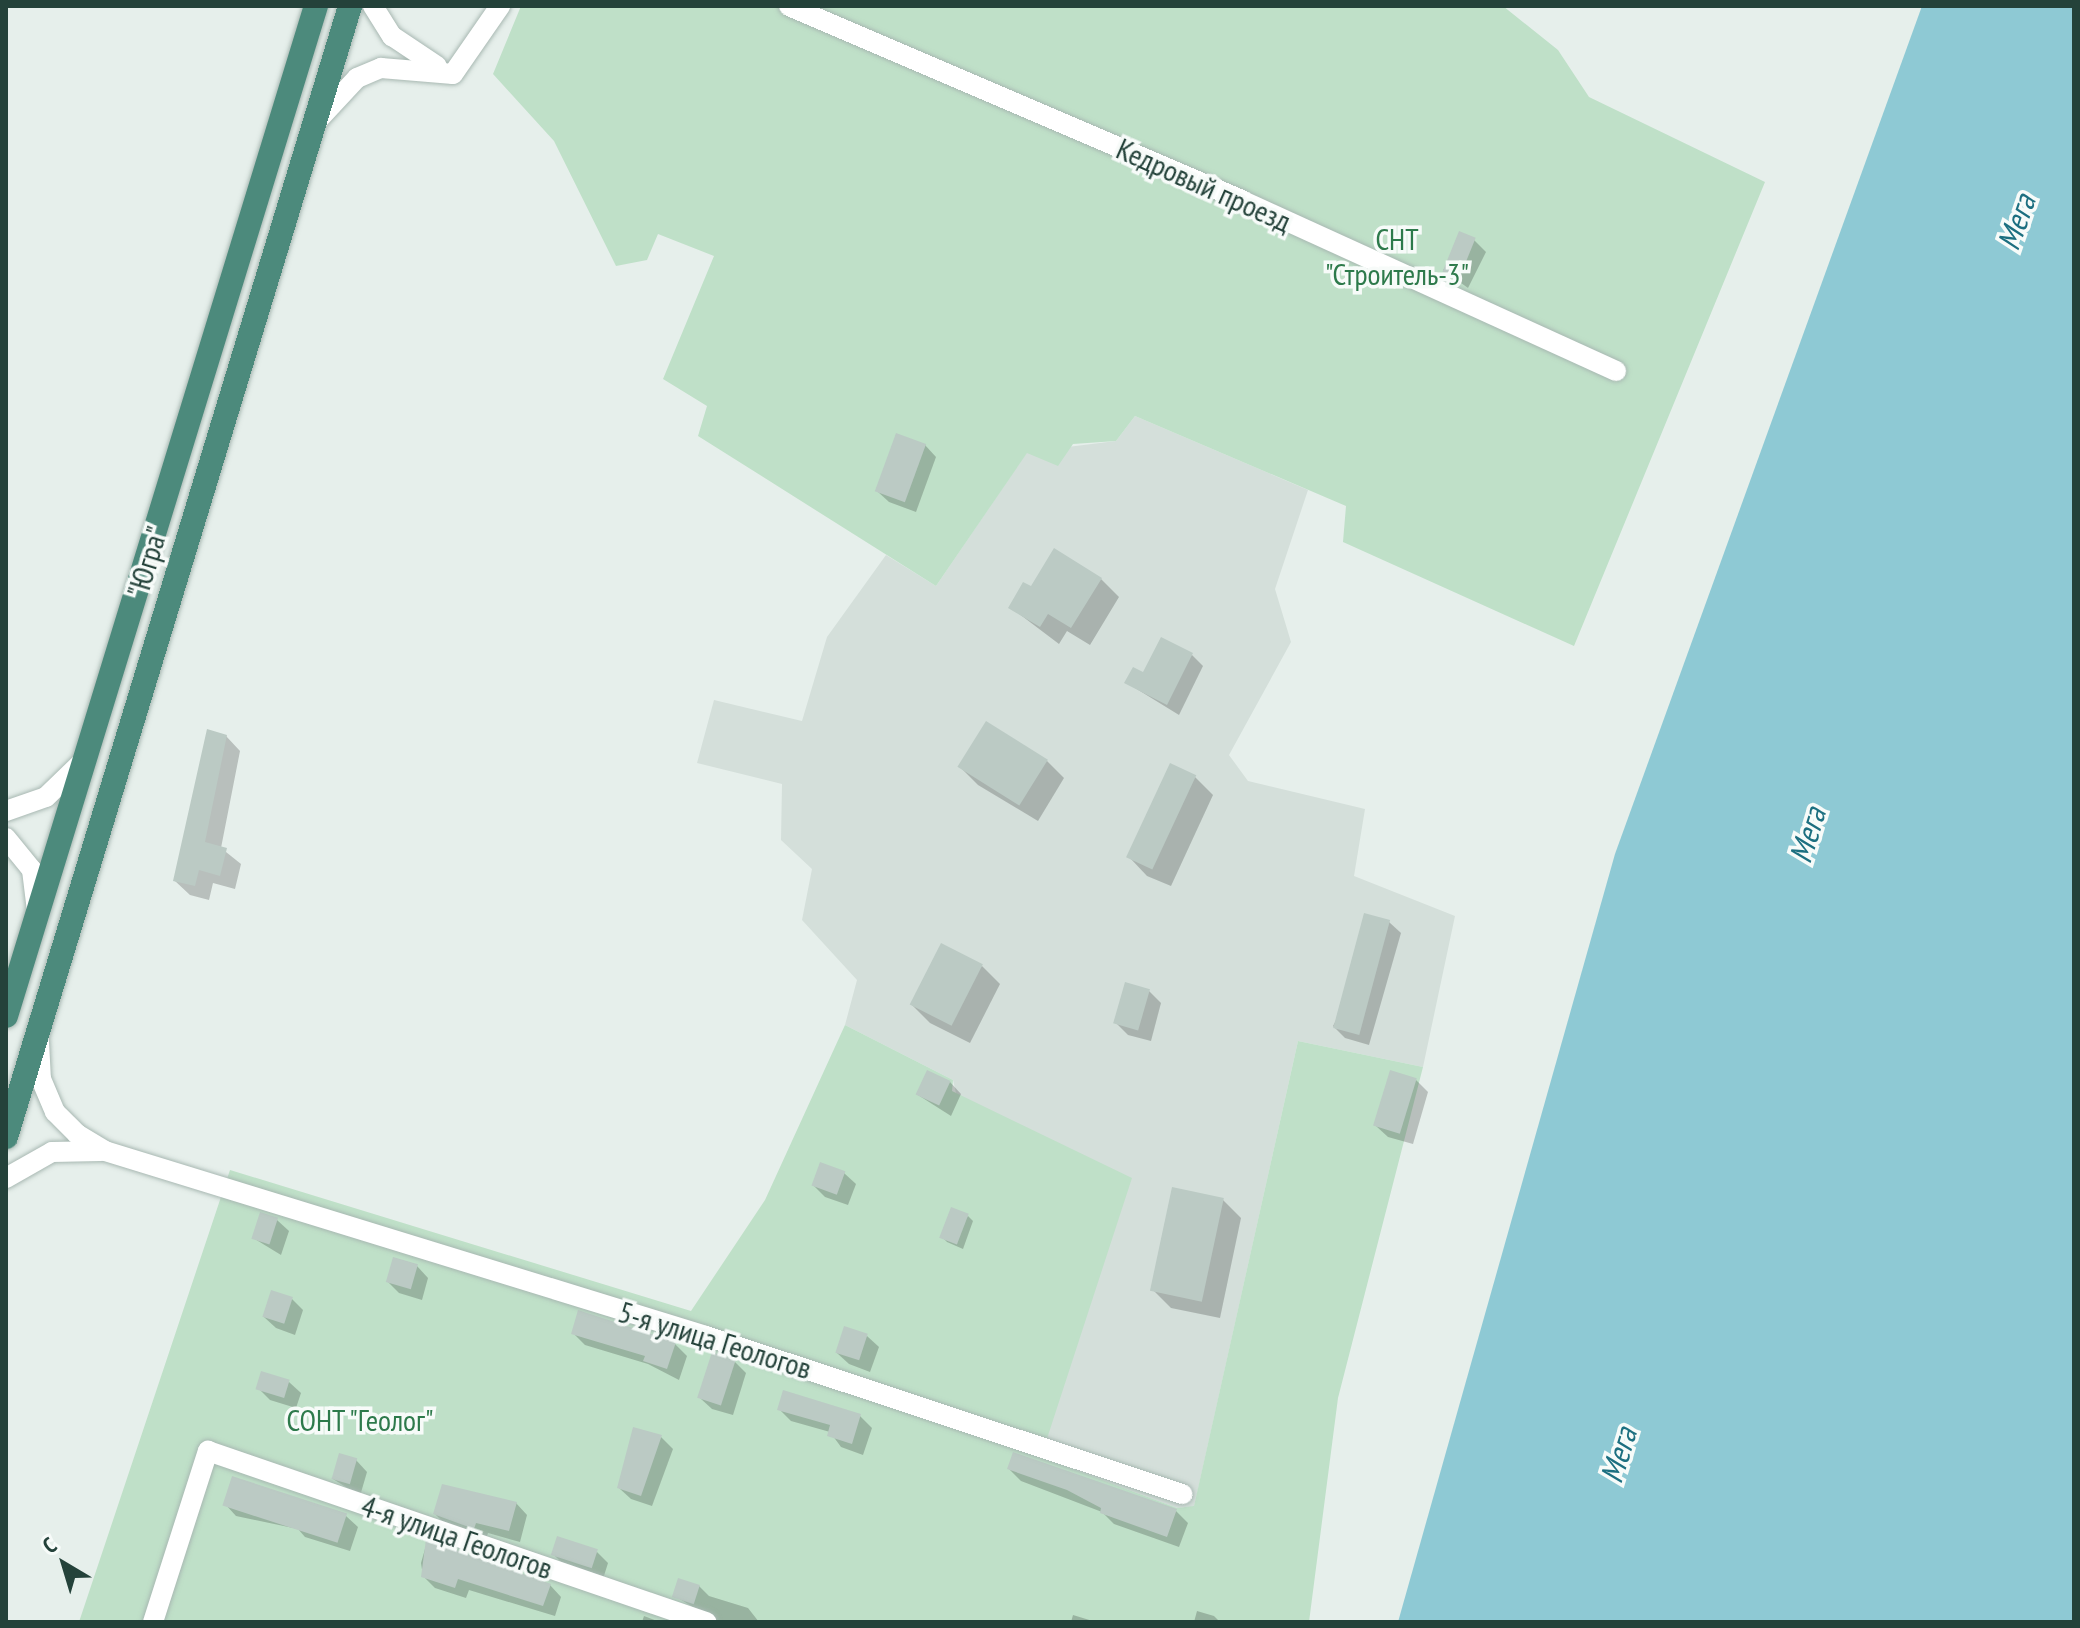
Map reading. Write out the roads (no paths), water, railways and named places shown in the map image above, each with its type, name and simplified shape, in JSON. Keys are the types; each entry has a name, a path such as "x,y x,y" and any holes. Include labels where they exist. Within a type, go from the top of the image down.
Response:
{"highway":[{"name":"\"Югра\"","path":"6,1016 316,6"},
{"name":"\"Югра\"","path":"6,1137 350,6"}],"street":[{"path":"373,6 392,36 453,74 500,6"},
{"name":"Кедровый проезд","path":"789,6 1243,201 1616,371"},
{"path":"314,126 357,78 381,68 444,69"},
{"path":"6,811 46,797 84,760"},
{"path":"6,838 32,870 38,914"},
{"path":"39,1032 41,1079 55,1112 77,1134 105,1151"},
{"path":"6,1178 52,1152 105,1151"},
{"name":"5-я улица Геологов","path":"105,1151 244,1197 706,1336 1182,1494"},
{"name":"4-я улица Геологов","path":"153,1622 208,1451 706,1622"}],"water":[{"name":"Мега","path":"1922,6 2074,6 2074,1622 1398,1622 1615,854"}],"park label":[{"name":"СНТ \"Строитель-3\"","path":"1397,256"},
{"name":"СОНТ \"Геолог\"","path":"360,1420"}]}
